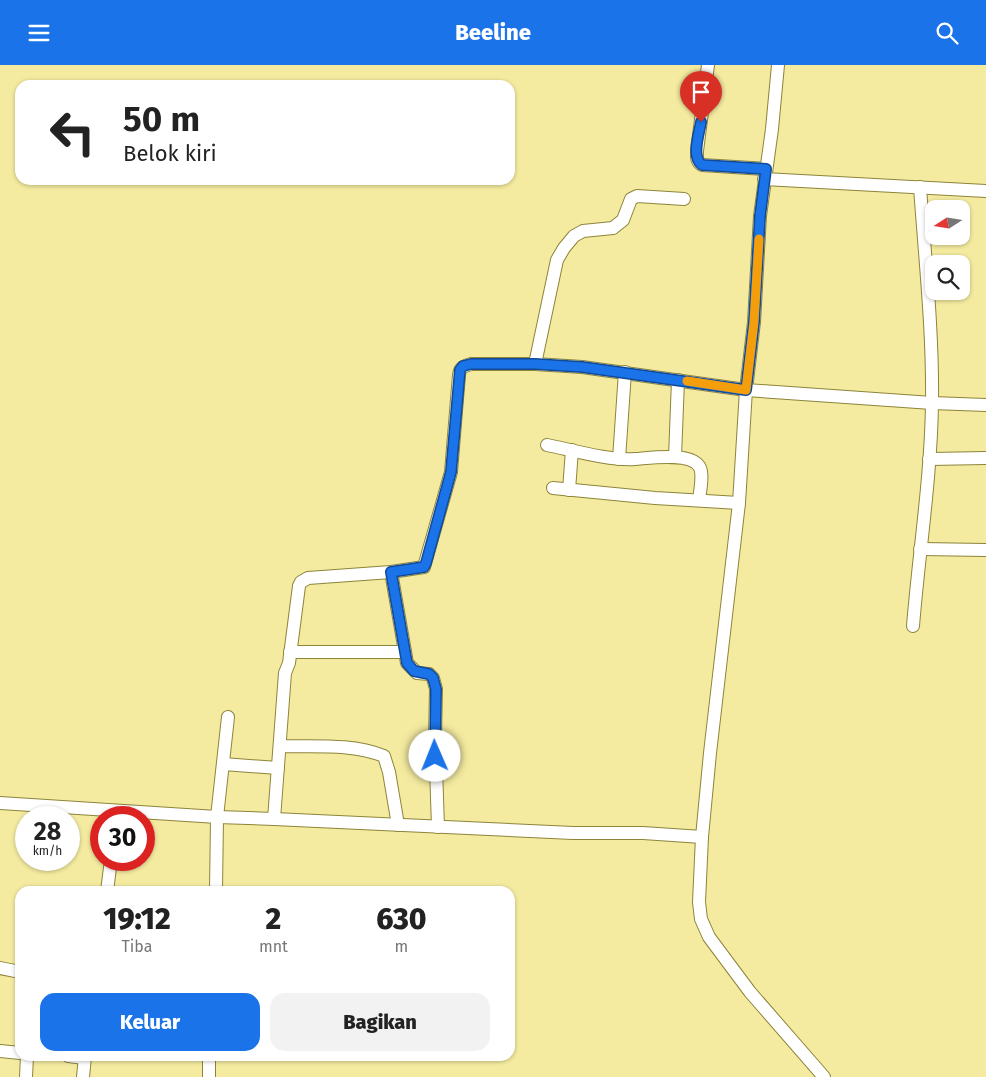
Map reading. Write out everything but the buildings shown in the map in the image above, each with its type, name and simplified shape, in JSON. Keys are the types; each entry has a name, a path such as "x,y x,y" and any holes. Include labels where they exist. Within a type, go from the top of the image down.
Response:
{"street":[{"path":"708,65 696,151 697,159 702,165 765,174 986,191"},
{"path":"778,65 772,129 760,216 754,322 746,390 739,503 710,753 702,837 699,902 701,919 710,937 750,992 824,1077"},
{"path":"914,626 929,459 932,403 929,307 920,187"},
{"path":"535,364 558,259 574,236 583,231 613,228 623,220 631,199 637,196 684,199"},
{"path":"274,819 285,673 290,653 299,586 304,580 424,567 451,472 460,370 463,366 471,364 535,364 582,367 746,390 986,405"},
{"path":"619,459 625,372"},
{"path":"675,457 678,380"},
{"path":"547,445 619,459 675,457 691,460 699,465 701,472 699,500"},
{"path":"569,490 572,449"},
{"path":"929,459 986,458"},
{"path":"553,488 739,503"},
{"path":"920,549 986,550"},
{"path":"391,572 407,663 417,673 429,674 433,678 436,689 435,738 438,827"},
{"path":"290,653 405,652"},
{"path":"216,886 217,817 228,717"},
{"path":"280,747 347,747 370,751 384,756 389,772 398,825"},
{"path":"223,764 278,768"},
{"path":"0,803 90,812"},
{"path":"155,816 274,819 573,833 643,833 702,837"},
{"path":"108,886 110,871"},
{"path":"0,969 15,971"},
{"path":"0,1051 15,1052"},
{"path":"26,1077 27,1061"},
{"path":"83,1077 85,1061"},
{"path":"209,1077 210,1061"}],"slow traffic":[{"path":"687,381 746,390 754,322 759,239"}],"route":[{"path":"435,756 436,689 433,678 429,674 417,673 407,663 391,572 424,567 426,563 451,472 460,370 463,366 471,364 535,364 582,367 746,390 754,322 760,216 766,169 702,165 699,163 696,151 701,122"}]}
